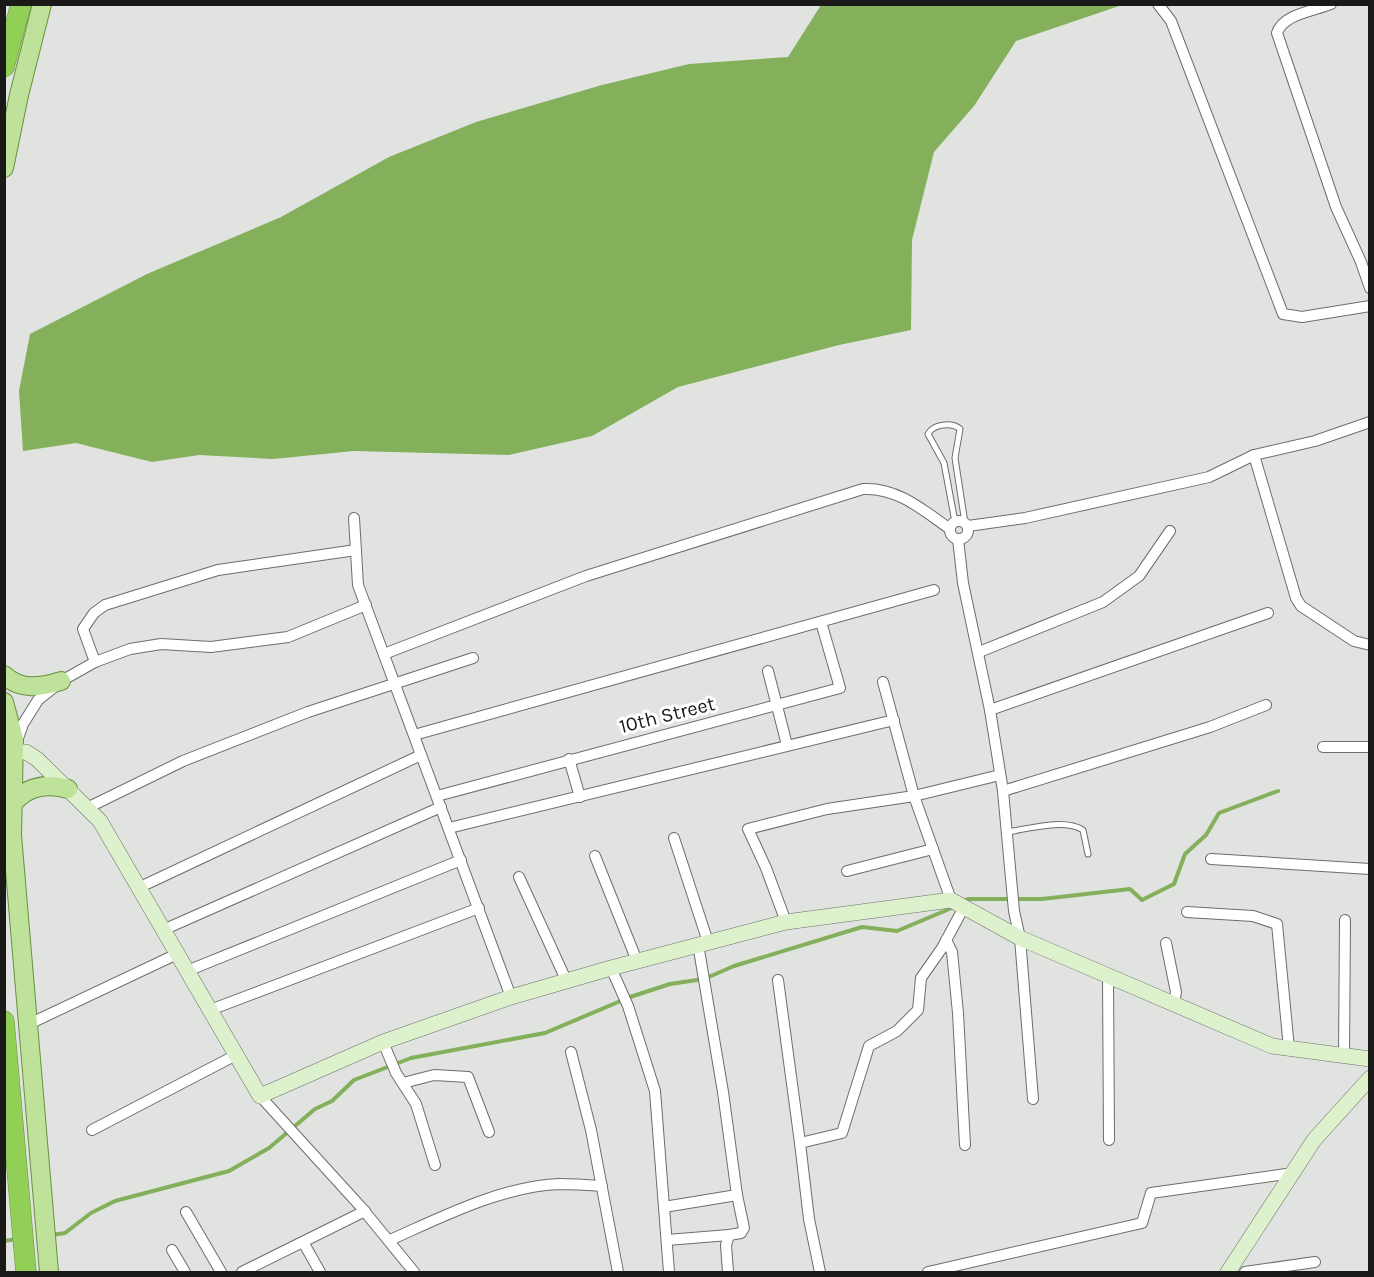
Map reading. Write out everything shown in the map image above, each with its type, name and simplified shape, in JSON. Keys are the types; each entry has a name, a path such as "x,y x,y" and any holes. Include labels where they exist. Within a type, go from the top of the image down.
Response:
{"highway":[{"path":"4,67 21,4"},
{"path":"4,1021 25,1264"}],"main road":[{"path":"4,168 19,95 42,4"},
{"path":"4,675 15,683 29,687 61,681"},
{"path":"4,702 9,752 12,835 49,1272"},
{"path":"12,805 18,796 30,789 57,786 68,789"}],"street":[{"path":"1158,4 1171,21 1283,314 1302,318 1370,306"},
{"path":"1331,4 1286,20 1280,25 1277,33 1336,207 1370,288"},
{"path":"384,654 586,576 863,489 884,490 960,525 967,536 958,539 952,536 960,525 1037,516 1209,477 1254,454 1315,441 1370,422"},
{"path":"1254,454 1300,606 1354,641 1370,645"},
{"path":"354,518 358,585 512,997"},
{"path":"979,652 1103,602 1139,576 1170,531"},
{"path":"958,539 963,583 979,652 1003,791 1014,911 1020,938 1033,1099"},
{"path":"95,662 83,629 94,613 105,605 218,570 356,550"},
{"path":"414,735 934,591"},
{"path":"366,605 288,637 211,647 161,644 130,649 95,662 48,690 30,710 9,752 31,755 100,821 260,1096 365,1211 414,1272"},
{"path":"990,710 1268,614"},
{"name":"10th Street","path":"437,796 840,688 821,622"},
{"path":"87,808 194,757 308,712 473,658"},
{"path":"768,671 787,745"},
{"path":"800,1143 842,1133 869,1047 897,1031 918,1010 921,978 946,940 957,903 933,849 914,796 883,682"},
{"path":"1003,791 1210,727 1266,705"},
{"path":"449,828 894,720"},
{"path":"1323,747 1370,747"},
{"path":"138,888 421,754"},
{"path":"569,759 580,797"},
{"path":"786,922 766,868 748,829 827,809 914,796 1000,775"},
{"path":"163,930 441,807"},
{"path":"667,1239 729,1235 741,1233 744,1228 703,970 703,943 674,838"},
{"path":"847,871 933,849"},
{"path":"595,856 637,961"},
{"path":"1211,859 1370,869"},
{"path":"187,971 461,860"},
{"path":"519,877 567,982"},
{"path":"260,1096 383,1042 512,997 611,968 786,922 957,903 1020,938 1272,1046 1370,1059"},
{"path":"210,1010 479,908"},
{"path":"1187,912 1252,916 1276,924 1288,1048"},
{"path":"1344,1056 1345,920"},
{"path":"946,940 952,952 958,1013 965,1145"},
{"path":"1166,943 1176,992 1174,1004"},
{"path":"29,1024 177,954"},
{"path":"611,968 623,992 655,1091 669,1272"},
{"path":"1108,976 1109,1140"},
{"path":"778,980 809,1219 820,1272"},
{"path":"383,1042 396,1073 416,1104 435,1165"},
{"path":"571,1052 591,1130 618,1272"},
{"path":"92,1130 236,1054"},
{"path":"403,1083 434,1075 468,1077 472,1082 489,1132"},
{"path":"1228,1272 1314,1140 1370,1078"},
{"path":"928,1272 1142,1223 1151,1193 1293,1173"},
{"path":"390,1240 450,1214 518,1191 560,1184 602,1186"},
{"path":"664,1208 737,1195"},
{"path":"242,1272 365,1211"},
{"path":"186,1212 221,1272"},
{"path":"728,1272 726,1245 729,1235"},
{"path":"303,1242 320,1272"},
{"path":"172,1250 185,1272"},
{"path":"1245,1272 1315,1262"}],"lane":[{"path":"954,425 960,429 955,458 960,525 944,463 929,440 928,434 935,427 954,425"},
{"path":"1006,832 1062,825 1077,827 1083,830 1088,854"}],"shaded area":[{"path":"821,5 1122,5 1016,41 974,106 934,152 912,240 911,330 839,345 678,387 592,436 509,455 354,451 273,459 199,455 152,462 76,443 23,451 19,391 30,334 147,274 281,217 389,157 476,122 602,85 689,64 788,57"}],"waterway":[{"path":"963,901 968,899 1042,899 1130,889 1142,900 1174,884 1185,854 1206,835 1219,813 1278,791"},
{"path":"52,1235 65,1233 91,1213 115,1201 229,1171 269,1148 315,1109 332,1101 354,1080 411,1058 545,1033 630,997 670,984 704,979 734,966 862,927 897,931 954,907"},
{"path":"4,1241 18,1239"}]}
